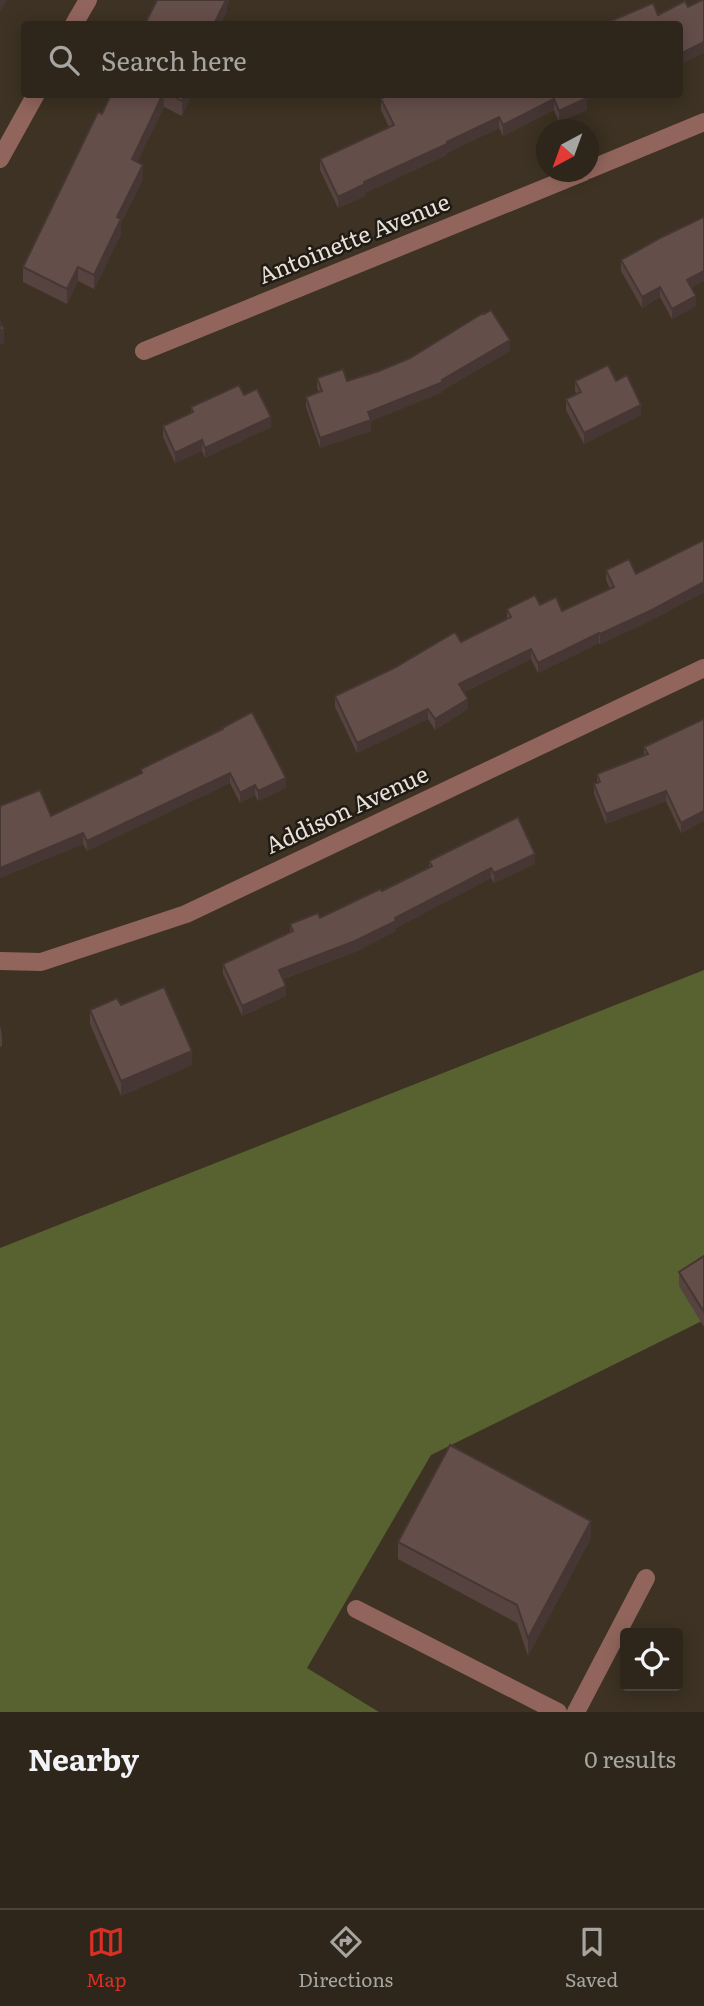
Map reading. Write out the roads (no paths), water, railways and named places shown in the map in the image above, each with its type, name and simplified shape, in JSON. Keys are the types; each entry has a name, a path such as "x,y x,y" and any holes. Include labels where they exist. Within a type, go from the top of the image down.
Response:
{"street":[{"path":"76,21 88,0"},
{"path":"0,159 34,98"},
{"path":"599,166 704,122"},
{"name":"Antoinette Avenue","path":"144,351 559,182"},
{"name":"Addison Avenue","path":"0,961 41,962 186,914 704,668"},
{"path":"576,1712 646,1578"},
{"path":"356,1609 558,1712"}]}
